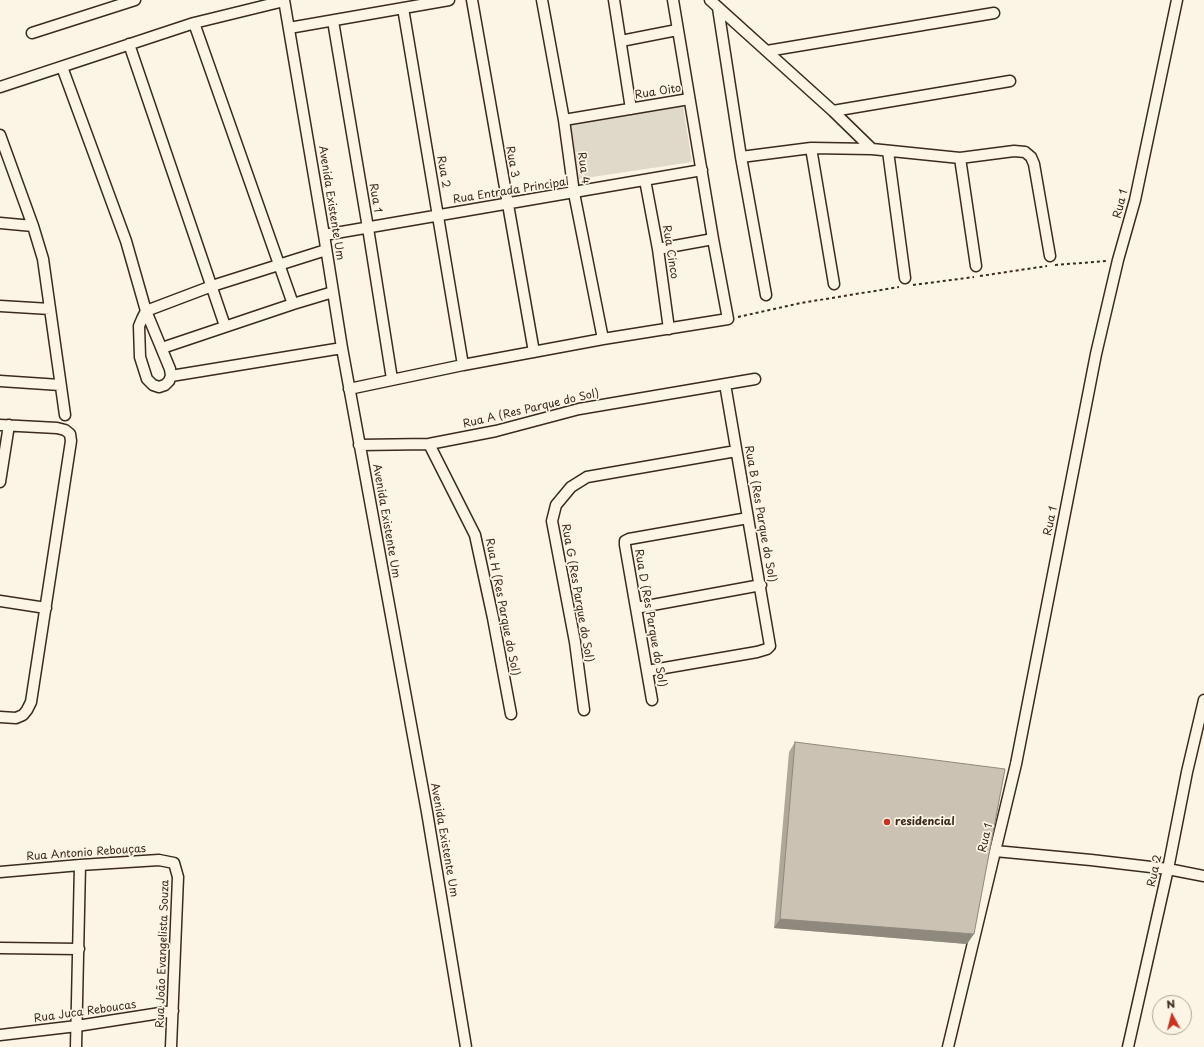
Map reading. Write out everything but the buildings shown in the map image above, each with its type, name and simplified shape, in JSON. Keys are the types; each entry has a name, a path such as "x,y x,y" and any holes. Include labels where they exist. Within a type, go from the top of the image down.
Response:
{"street":[{"path":"32,33 134,0"},
{"path":"289,28 449,0"},
{"name":"Rua 3","path":"472,0 534,352"},
{"name":"Rua 4","path":"542,0 564,120 574,193 603,340"},
{"path":"614,0 631,109"},
{"path":"349,389 463,365 669,328 728,319 672,0"},
{"path":"710,0 833,111 872,150"},
{"name":"Rua 1","path":"948,1047 1016,764 1096,354 1118,260 1135,200 1177,0"},
{"path":"0,87 194,23 284,1"},
{"name":"Avenida Existente Um","path":"284,1 349,389 425,804 466,1047"},
{"name":"Rua 2","path":"403,8 463,365"},
{"path":"718,8 741,157 766,295"},
{"path":"767,51 994,13"},
{"name":"Rua 1","path":"333,21 392,380"},
{"path":"194,23 293,304"},
{"path":"620,41 677,30"},
{"path":"129,44 225,326"},
{"path":"62,67 126,241 146,312 170,369 170,381 159,387 153,385 147,379 140,357 139,326 146,312 212,286 326,250"},
{"path":"833,111 1010,81"},
{"name":"Rua Oito","path":"564,120 689,99"},
{"path":"1,139 33,226 43,260 65,415"},
{"path":"741,157 810,148 888,151 960,158 1023,151 1029,154 1034,164 1050,256"},
{"path":"810,148 834,284"},
{"path":"888,151 907,283"},
{"path":"960,158 976,266"},
{"name":"Rua Entrada Principal","path":"324,235 702,170"},
{"name":"Rua Cinco","path":"645,180 658,250 669,328"},
{"path":"0,223 33,226"},
{"path":"658,250 713,239"},
{"path":"162,348 225,326 333,292"},
{"path":"0,306 50,308"},
{"path":"171,376 342,348"},
{"name":"Rua A (Res Parque do Sol)","path":"360,445 429,444 496,431 579,409 755,379"},
{"path":"0,381 60,385"},
{"name":"Rua B (Res Parque do Sol)","path":"647,670 757,652 769,648 770,643 761,585 725,384"},
{"path":"0,482 5,425 57,428 65,430 70,434 70,451 31,702 23,715 16,718 0,717"},
{"name":"Rua H (Res Parque do Sol)","path":"429,444 475,534 511,714"},
{"name":"Rua G (Res Parque do Sol)","path":"584,710 575,642 552,521 556,506 571,487 588,478 736,450"},
{"name":"Rua D (Res Parque do Sol)","path":"652,700 625,541 629,539 748,518"},
{"path":"636,608 761,585"},
{"path":"0,601 46,608"},
{"name":"Rua 2","path":"1128,1047 1168,870 1187,772 1204,700"},
{"path":"995,851 1091,860 1204,876"},
{"name":"Rua Antonio Rebouças","path":"0,872 80,864 159,860 174,863"},
{"name":"Rua João Evangelista Souza","path":"171,1047 174,1011 178,877 174,863"},
{"path":"76,1047 80,864"},
{"path":"0,948 79,949"},
{"name":"Rua Juca Reboucas","path":"0,1035 77,1026 174,1011"}],"path":[{"path":"728,319 801,303 907,283 1118,260"}],"shaded area":[{"path":"683,106 692,162 579,179 571,124"}],"place":[{"name":"residencial","path":"887,822"}]}
